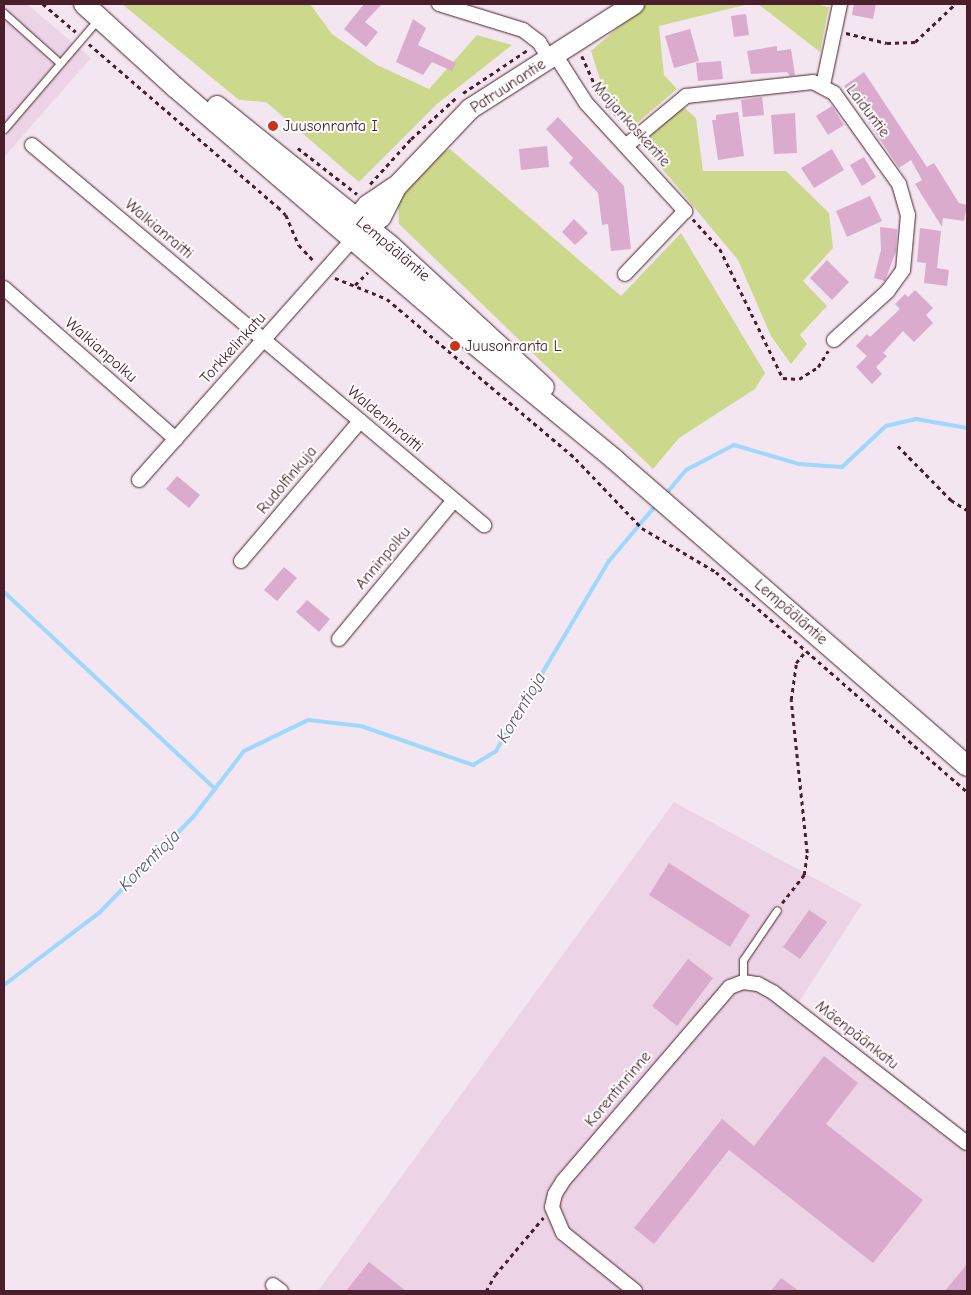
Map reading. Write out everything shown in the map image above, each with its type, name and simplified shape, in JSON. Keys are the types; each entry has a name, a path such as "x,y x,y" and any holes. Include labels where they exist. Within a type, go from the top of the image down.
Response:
{"main road":[{"name":"Lempääläntie","path":"84,4 151,62 182,79 252,133 614,460 967,766"},
{"name":"Patruunantie","path":"360,229 368,205 397,186 470,109 553,58 634,4"}],"street":[{"name":"Maijankoskentie","path":"439,4 523,30 539,42 586,103 631,142 685,211"},
{"path":"823,84 840,4"},
{"name":"Laiduntie","path":"631,142 686,96 814,82 823,84 834,93 899,184 908,215 904,270 882,297 834,340"},
{"name":"Walkianraitti","path":"32,145 264,340"},
{"path":"625,274 685,211"},
{"name":"Torkkelinkatu","path":"139,480 360,229"},
{"name":"Walkianpolku","path":"4,288 176,438"},
{"name":"Waldeninraitti","path":"264,340 484,525"},
{"name":"Rudolfinkuja","path":"241,561 360,421"},
{"name":"Anninpolku","path":"339,639 454,500"},
{"name":"Korentinrinne","path":"552,1207 563,1181 719,997 743,982"},
{"name":"Mäenpäänkatu","path":"743,982 758,984 774,993 967,1144"},
{"path":"552,1207 563,1233 635,1291"}],"lane":[{"path":"4,13 60,63"},
{"path":"4,129 99,18"},
{"path":"743,982 743,960 777,910"}],"path":[{"path":"47,7 50,4"},
{"path":"834,31 887,43 915,42 954,4"},
{"path":"576,43 599,94 631,142"},
{"path":"298,148 360,196"},
{"path":"685,211 720,249 782,378 799,378 818,368 834,340"},
{"path":"898,446 951,500 967,510"},
{"path":"632,520 642,528 716,572 967,792"},
{"path":"777,910 804,875 807,853 791,700 796,663 805,652"},
{"path":"486,1291 495,1275 552,1207"}],"shaded area":[{"path":"4,4 27,4 91,58 4,157"},
{"path":"674,802 862,904 799,1002 967,1132 967,1291 318,1291"}],"green space":[{"path":"122,4 310,4 332,34 377,65 429,89 477,35 512,45 437,104 359,182 266,102 239,100"},
{"path":"645,4 749,4 659,26 664,75 677,89 635,125 604,92 591,51"},
{"path":"758,4 815,4 829,7 820,52"},
{"path":"681,105 696,118 703,171 786,171 829,213 833,248 803,281 827,306 800,335 807,344 791,364 771,336 738,260 639,141"},
{"path":"450,149 621,296 681,233 765,373 755,389 679,438 653,469 399,224 398,199 429,161"}],"building":[{"path":"364,4 382,4 365,22 378,32 366,47 344,29"},
{"path":"854,4 876,4 873,19 852,15"},
{"path":"746,14 749,35 734,37 731,16"},
{"path":"413,19 426,28 418,45 456,63 452,71 432,62 423,75 396,62"},
{"path":"690,29 699,61 674,68 665,36"},
{"path":"777,46 777,51 791,49 795,75 790,76 787,72 751,74 747,51"},
{"path":"721,61 723,79 698,81 696,63"},
{"path":"864,72 927,167 934,163 959,203 967,205 964,221 943,218 942,227 915,184 922,180 911,160 899,168 844,86"},
{"path":"762,97 764,115 743,117 741,100"},
{"path":"832,106 844,125 828,135 816,116"},
{"path":"738,112 744,156 718,160 712,120 716,120 716,115"},
{"path":"795,113 797,153 774,154 771,115"},
{"path":"558,117 624,186 631,249 611,251 608,224 602,225 598,193 569,163 573,158 546,129"},
{"path":"547,146 549,167 521,170 519,149"},
{"path":"832,149 844,170 814,188 801,168"},
{"path":"864,157 876,177 862,186 850,165"},
{"path":"870,196 882,221 847,237 836,211"},
{"path":"574,219 588,233 575,245 562,232"},
{"path":"880,227 897,229 896,251 885,281 874,278 881,250"},
{"path":"920,228 941,231 937,268 949,270 947,286 924,283 926,263 917,262"},
{"path":"827,260 849,282 832,300 810,278"},
{"path":"915,290 933,308 926,315 933,323 914,342 903,331 883,353 887,356 876,367 882,374 872,384 856,367 867,356 856,346 867,334 870,337 900,309 895,304 905,294 908,297"},
{"path":"177,476 200,495 189,508 166,489"},
{"path":"284,567 297,578 277,601 264,590"},
{"path":"307,600 330,619 319,632 296,612"},
{"path":"669,863 750,915 730,947 649,895"},
{"path":"809,910 827,922 800,959 783,947"},
{"path":"688,959 713,978 677,1026 652,1006"},
{"path":"824,1056 858,1083 826,1124 923,1200 873,1263 729,1150 654,1244 634,1228 722,1119 754,1146"},
{"path":"369,1262 406,1291 346,1291"},
{"path":"967,1264 967,1291 945,1291"},
{"path":"781,1278 799,1291 771,1291"}],"waterway":[{"name":"Korentioja","path":"665,495 686,470 734,445 799,464 842,467 886,426 916,419 967,428"},
{"name":"Korentioja","path":"4,985 100,912 194,816 244,751 308,720 361,726 473,765 496,751 609,561 657,504"},
{"path":"4,592 215,789"}],"place":[{"name":"Juusonranta I","path":"273,126"},
{"name":"Juusonranta L","path":"455,346"}]}
